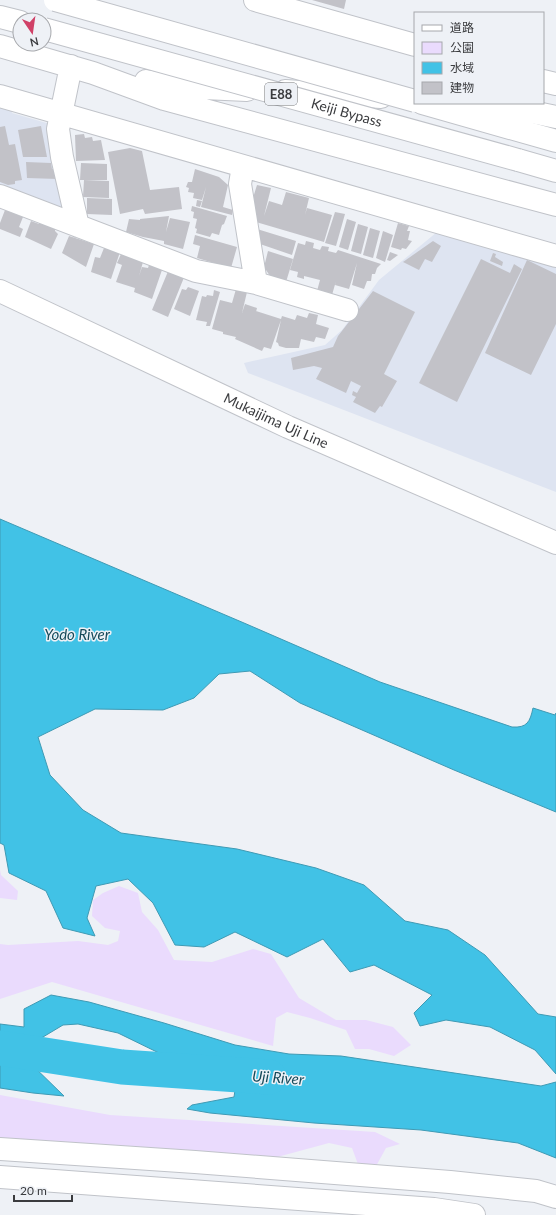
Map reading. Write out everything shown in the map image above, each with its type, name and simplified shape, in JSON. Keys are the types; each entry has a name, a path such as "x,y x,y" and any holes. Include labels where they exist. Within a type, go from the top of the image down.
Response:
{"main road":[{"name":"Keiji Bypass","path":"54,0 414,100"},
{"path":"254,0 414,45"},
{"path":"0,17 12,20"},
{"name":"Keiji Bypass","path":"52,31 556,171"},
{"path":"0,46 93,73 164,99 556,205"},
{"path":"71,66 58,129 62,157 78,226"},
{"path":"93,73 182,87 349,94 414,100"},
{"path":"544,81 556,84"},
{"path":"0,96 556,256"},
{"path":"426,104 556,140"},
{"path":"467,104 532,112 556,117"},
{"path":"243,166 240,184 256,283"},
{"path":"0,196 196,271 256,283 347,310"},
{"name":"Mukaijima Uji Line","path":"0,291 288,427 556,542"},
{"path":"0,1149 450,1182 536,1191 556,1197"},
{"path":"0,1177 434,1209 474,1215"}],"shaded area":[{"path":"0,104 10,106 12,113 50,124 64,210 0,185"},
{"path":"437,232 556,266 556,492 248,373 244,363 325,345 342,330 379,280"}],"green space":[{"path":"0,870 1,875 18,891 17,900 0,898"},
{"path":"119,886 138,893 142,912 158,930 174,960 212,962 253,949 271,954 299,998 336,1020 366,1020 393,1027 411,1045 394,1056 369,1049 355,1049 346,1030 287,1012 276,1018 273,1046 52,982 0,999 0,944 8,945 78,941 108,945 118,941 120,931 105,928 92,916 93,900 103,893"},
{"path":"0,1095 110,1115 375,1132 400,1144 386,1148 375,1168 359,1167 352,1148 329,1143 255,1163 0,1140"}],"water":[{"name":"Yodo River","path":"0,519 380,682 512,727 521,726 527,723 531,717 533,708 555,715 556,713 556,812 454,770 300,703 250,671 219,674 194,698 163,710 95,709 38,737 50,775 83,810 121,833 237,849 316,868 364,885 405,921 448,930 485,955 538,1014 556,1017 556,1074 535,1050 490,1027 446,1020 420,1026 414,1013 432,995 374,965 350,972 323,939 287,957 235,932 204,947 175,945 153,903 128,879 96,886 87,918 95,936 63,928 46,891 9,873 4,845 0,843"},
{"path":"51,995 89,1002 235,1045 289,1054 341,1056 541,1086 556,1082 556,1158 518,1143 421,1130 314,1123 210,1113 187,1109 192,1105 234,1097 235,1090 222,1075 205,1064 175,1062 171,1055 159,1053 118,1033 78,1024 63,1025 38,1040 25,1058 64,1096 0,1088 0,1024 24,1027 24,1009"}],"building":[{"path":"312,0 346,0 344,9"},
{"path":"5,126 9,145 15,144 22,180 15,181 15,184 8,185 0,182 0,127"},
{"path":"41,126 47,157 23,157 18,130"},
{"path":"84,134 85,138 92,137 93,141 101,140 105,160 76,161 75,135"},
{"path":"130,148 142,151 150,190 179,187 182,209 145,214 143,209 120,214 108,152"},
{"path":"26,162 51,163 52,169 56,169 58,179 27,178"},
{"path":"81,163 107,164 107,180 80,180"},
{"path":"195,169 219,177 228,185 223,207 233,210 232,215 201,207 206,187 202,200 193,198 194,193 188,192 189,188 186,187 188,182 192,182"},
{"path":"84,180 109,181 109,198 83,197"},
{"path":"257,185 271,188 264,216 269,201 282,205 286,192 309,198 305,215 307,208 332,215 324,242 256,222 252,201"},
{"path":"87,198 112,199 112,215 87,214"},
{"path":"197,200 202,201 200,207 196,206"},
{"path":"192,206 227,216 219,235 212,233 210,237 196,233 197,229 195,228 197,219 193,218 194,212 191,211"},
{"path":"5,210 23,217 19,227 23,229 20,237 0,229 0,223"},
{"path":"335,212 345,214 336,246 325,243"},
{"path":"169,216 166,232 170,218 190,222 183,249 164,244 164,241 126,232 129,219 140,220"},
{"path":"347,219 356,222 348,250 339,247"},
{"path":"41,220 55,227 55,231 58,234 51,249 25,237 31,221 39,224"},
{"path":"398,223 409,226 407,231 410,231 408,240 412,241 406,249 402,248 401,250 391,247"},
{"path":"358,224 368,227 361,254 351,251"},
{"path":"370,228 380,231 373,258 363,255"},
{"path":"257,229 296,241 292,255 260,244"},
{"path":"383,231 393,235 385,262 376,258"},
{"path":"195,235 237,247 231,268 197,258 200,246 193,244"},
{"path":"69,236 94,244 86,267 62,253"},
{"path":"306,241 314,243 313,248 320,250 322,246 329,247 328,251 336,253 338,250 381,264 377,268 375,274 372,274 371,281 367,281 364,289 352,285 357,263 349,289 335,285 336,281 332,295 317,291 320,280 304,276 304,279 297,277 298,272 290,270 298,243 305,245"},
{"path":"433,241 441,246 432,262 425,259 419,270 403,262"},
{"path":"104,248 120,252 111,279 91,272 95,257 100,258"},
{"path":"268,251 293,259 286,282 272,279 264,267"},
{"path":"390,252 398,255 390,261 387,260"},
{"path":"493,253 496,254 495,257 503,262 502,266 490,261"},
{"path":"121,254 143,262 139,276 142,267 148,268 149,265 162,270 152,299 134,292 135,288 116,282 122,265 117,263"},
{"path":"481,259 510,273 514,264 522,269 457,402 419,383"},
{"path":"527,260 556,274 556,324 531,375 485,353"},
{"path":"169,269 185,275 168,317 152,310"},
{"path":"188,287 199,291 190,316 174,309 182,289 186,290"},
{"path":"236,289 247,292 242,313 245,304 257,308 256,311 281,319 282,316 295,320 297,315 307,318 309,313 318,315 316,324 329,328 325,339 316,337 314,342 301,339 299,348 286,348 279,346 276,342 281,320 271,349 264,347 262,351 235,339 236,337 223,334 223,332 212,329 220,300 232,303"},
{"path":"214,290 220,292 210,326 206,326 207,322 196,320 202,296 213,296"},
{"path":"373,291 415,312 384,374 397,381 382,407 380,406 375,413 353,402 356,397 352,395 353,391 357,393 361,386 351,381 346,393 316,379 322,368 314,366 293,370 291,358 333,347 338,336"}],"waterway":[{"name":"Uji River","path":"0,1048 122,1067 269,1077"}]}
